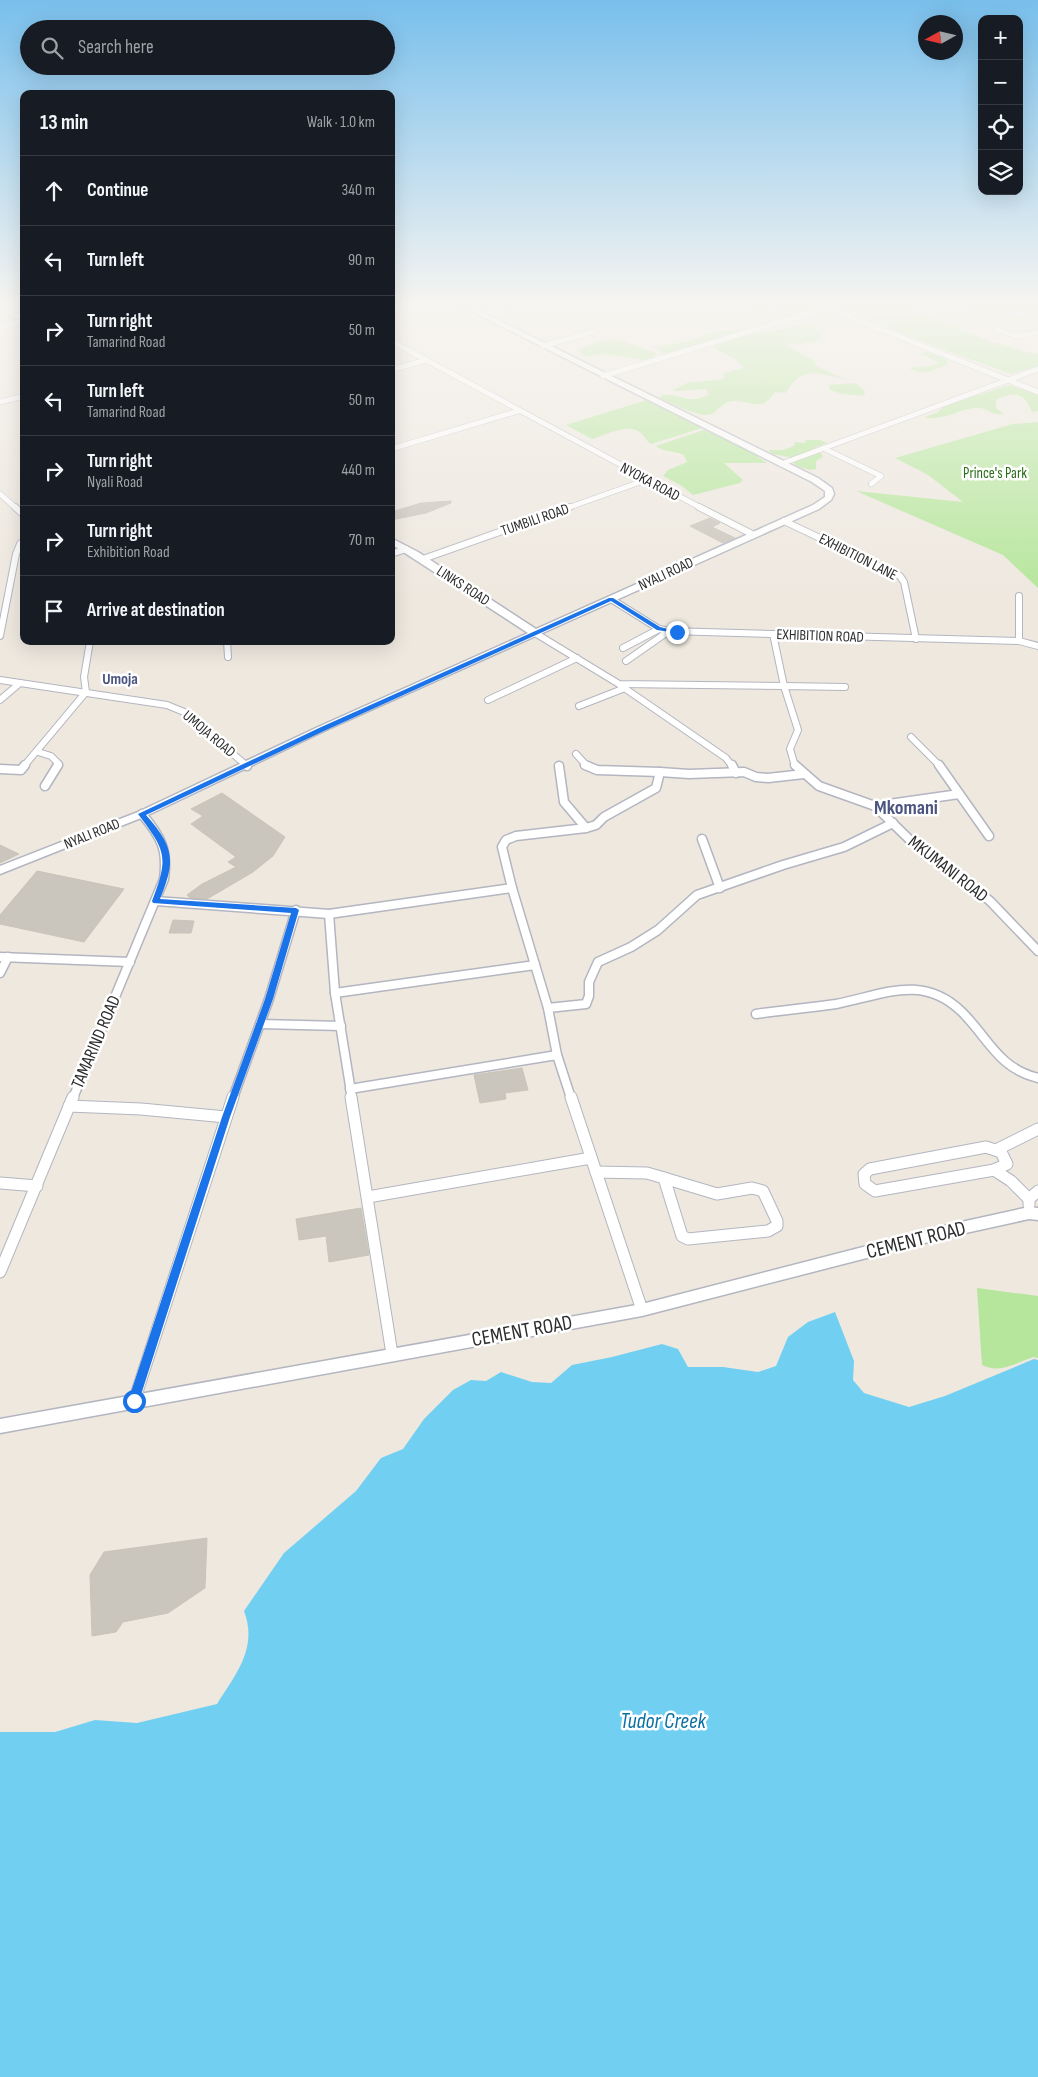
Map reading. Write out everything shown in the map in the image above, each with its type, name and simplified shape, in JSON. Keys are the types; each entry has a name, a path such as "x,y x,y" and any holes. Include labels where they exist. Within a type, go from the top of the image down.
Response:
{"main road":[{"path":"659,404 780,464"},
{"name":"NYALI ROAD","path":"0,870 142,814 247,766 321,729 824,502 830,494 829,490 815,480 780,464"},
{"name":"LINKS ROAD","path":"395,542 535,633"},
{"name":"CEMENT ROAD","path":"0,1426 642,1310 1032,1208"}],"street":[{"name":"NYOKA ROAD","path":"505,404 646,480 752,534"},
{"path":"780,464 942,404"},
{"path":"395,448 518,411"},
{"path":"823,448 881,476 871,484"},
{"name":"TUMBILI ROAD","path":"423,559 646,480"},
{"path":"0,494 20,511"},
{"name":"EXHIBITION LANE","path":"784,520 900,576 904,582 916,639"},
{"path":"0,636 16,554 20,544"},
{"path":"395,553 406,549"},
{"path":"1019,596 1020,641"},
{"name":"EXHIBITION ROAD","path":"611,599 659,629 669,631 1020,641 1038,646"},
{"path":"623,648 659,629"},
{"path":"626,661 669,631"},
{"path":"535,633 622,686 726,758 732,763 736,773"},
{"name":"MKUMANI ROAD","path":"773,634 784,686 798,724 798,730 790,749 795,766 819,786 875,806 912,842 944,864 990,902 1038,951"},
{"path":"0,769 21,770 38,752 86,692 84,677 89,645"},
{"path":"227,645 228,657"},
{"path":"488,700 577,658"},
{"name":"UMOJA ROAD","path":"0,680 176,707 247,766"},
{"path":"0,700 20,683"},
{"path":"579,706 622,686 844,687"},
{"path":"912,737 942,768 990,836"},
{"path":"38,752 51,756 58,762 58,767 45,786"},
{"path":"576,754 585,765 597,770 689,774 744,772 756,777 768,778 804,774"},
{"path":"559,766 564,802 586,828"},
{"path":"642,1310 558,1055 548,1008 512,888 502,847 506,840 516,836 586,828 596,825 604,817 656,788 660,772"},
{"path":"875,806 959,794"},
{"name":"TAMARIND ROAD","path":"0,1272 164,879 168,862 167,852 154,829 142,814"},
{"path":"548,1008 586,1004 589,996 589,982 598,962 631,947 658,930 697,896 783,865 844,847 892,823"},
{"path":"702,839 720,888"},
{"path":"156,901 296,910 329,914 512,888"},
{"path":"134,1401 226,1117 260,1024 296,910"},
{"path":"329,914 335,993 342,1026 350,1089 392,1354"},
{"path":"0,973 4,957 130,962"},
{"path":"335,993 535,965"},
{"path":"756,1014 839,1003 895,990 916,990 938,994 957,1008 973,1024 993,1051 1015,1069 1029,1077 1038,1078"},
{"path":"260,1024 342,1026"},
{"path":"350,1089 558,1055"},
{"path":"69,1106 226,1117"},
{"path":"998,1149 1038,1129"},
{"path":"986,1147 998,1149 1006,1156 1007,1164 994,1170 875,1191 865,1184 864,1174 870,1169 986,1147"},
{"path":"368,1197 591,1158"},
{"path":"994,1170 1011,1181 1032,1208"},
{"path":"596,1172 647,1173 664,1177 716,1194 752,1188 764,1190 777,1221 776,1226 768,1231 688,1238 682,1236 664,1177"},
{"path":"0,1183 37,1186"},
{"path":"1032,1208 1038,1191"}],"green space":[{"path":"634,404 655,404 702,428 651,444 636,430 614,431 592,439 566,425"},
{"path":"673,404 725,404 709,415 695,413"},
{"path":"952,404 996,404 996,408 1004,414 995,414 978,408 967,409 937,418 924,417 937,413 943,407"},
{"path":"1028,404 1038,404 1038,411 1032,412"},
{"name":"Prince's Park","path":"1038,422 1038,588 1003,555 856,491 963,502 928,475 895,458 1013,424"},
{"path":"704,430 747,449 767,463 724,463 743,480 740,483 693,495 682,486 663,476 668,470 687,462 684,455 656,446"},
{"path":"806,440 820,440 827,443 814,448 823,457 816,461 816,469 810,470 796,466 789,457 773,454 768,450 783,450 794,446 795,442 805,443"},
{"path":"977,1288 1038,1296 1038,1358 1033,1357 1002,1368 982,1365"}],"water":[{"name":"Tudor Creek","path":"835,1312 854,1361 853,1380 864,1393 909,1407 945,1396 1034,1359 1038,1360 1038,2077 0,2077 0,1732 55,1732 95,1720 137,1723 217,1704 238,1671 247,1649 248,1624 244,1611 284,1553 356,1491 381,1458 403,1449 424,1419 453,1390 471,1380 486,1381 501,1372 532,1382 551,1383 572,1365 662,1344 678,1349 688,1367 723,1367 758,1372 776,1366 788,1337 808,1322"}],"building":[{"path":"451,501 451,503 426,513 395,519 395,511 421,503"},
{"path":"710,518 720,523 712,527 735,538 723,543 690,526"},
{"path":"222,793 285,837 273,856 253,872 207,899 190,898 187,895 202,884 236,867 228,862 236,857 191,824 203,816 191,809"},
{"path":"0,845 19,854 0,863"},
{"path":"37,871 124,889 84,942 0,924 0,915"},
{"path":"173,920 194,921 191,933 169,933"},
{"path":"522,1068 528,1090 505,1093 506,1099 480,1103 474,1075"},
{"path":"361,1208 369,1255 329,1262 326,1236 299,1240 296,1219"},
{"path":"207,1538 205,1588 168,1613 123,1622 116,1632 92,1636 90,1575 104,1552"}],"district":[{"name":"Umoja","path":"120,679"},
{"name":"Mkomani","path":"906,808"}],"route":[{"path":"134,1401 226,1117 269,999 296,910 156,901 168,862 167,852 154,829 142,814 247,766 321,729 611,599 659,629 677,632"}]}
